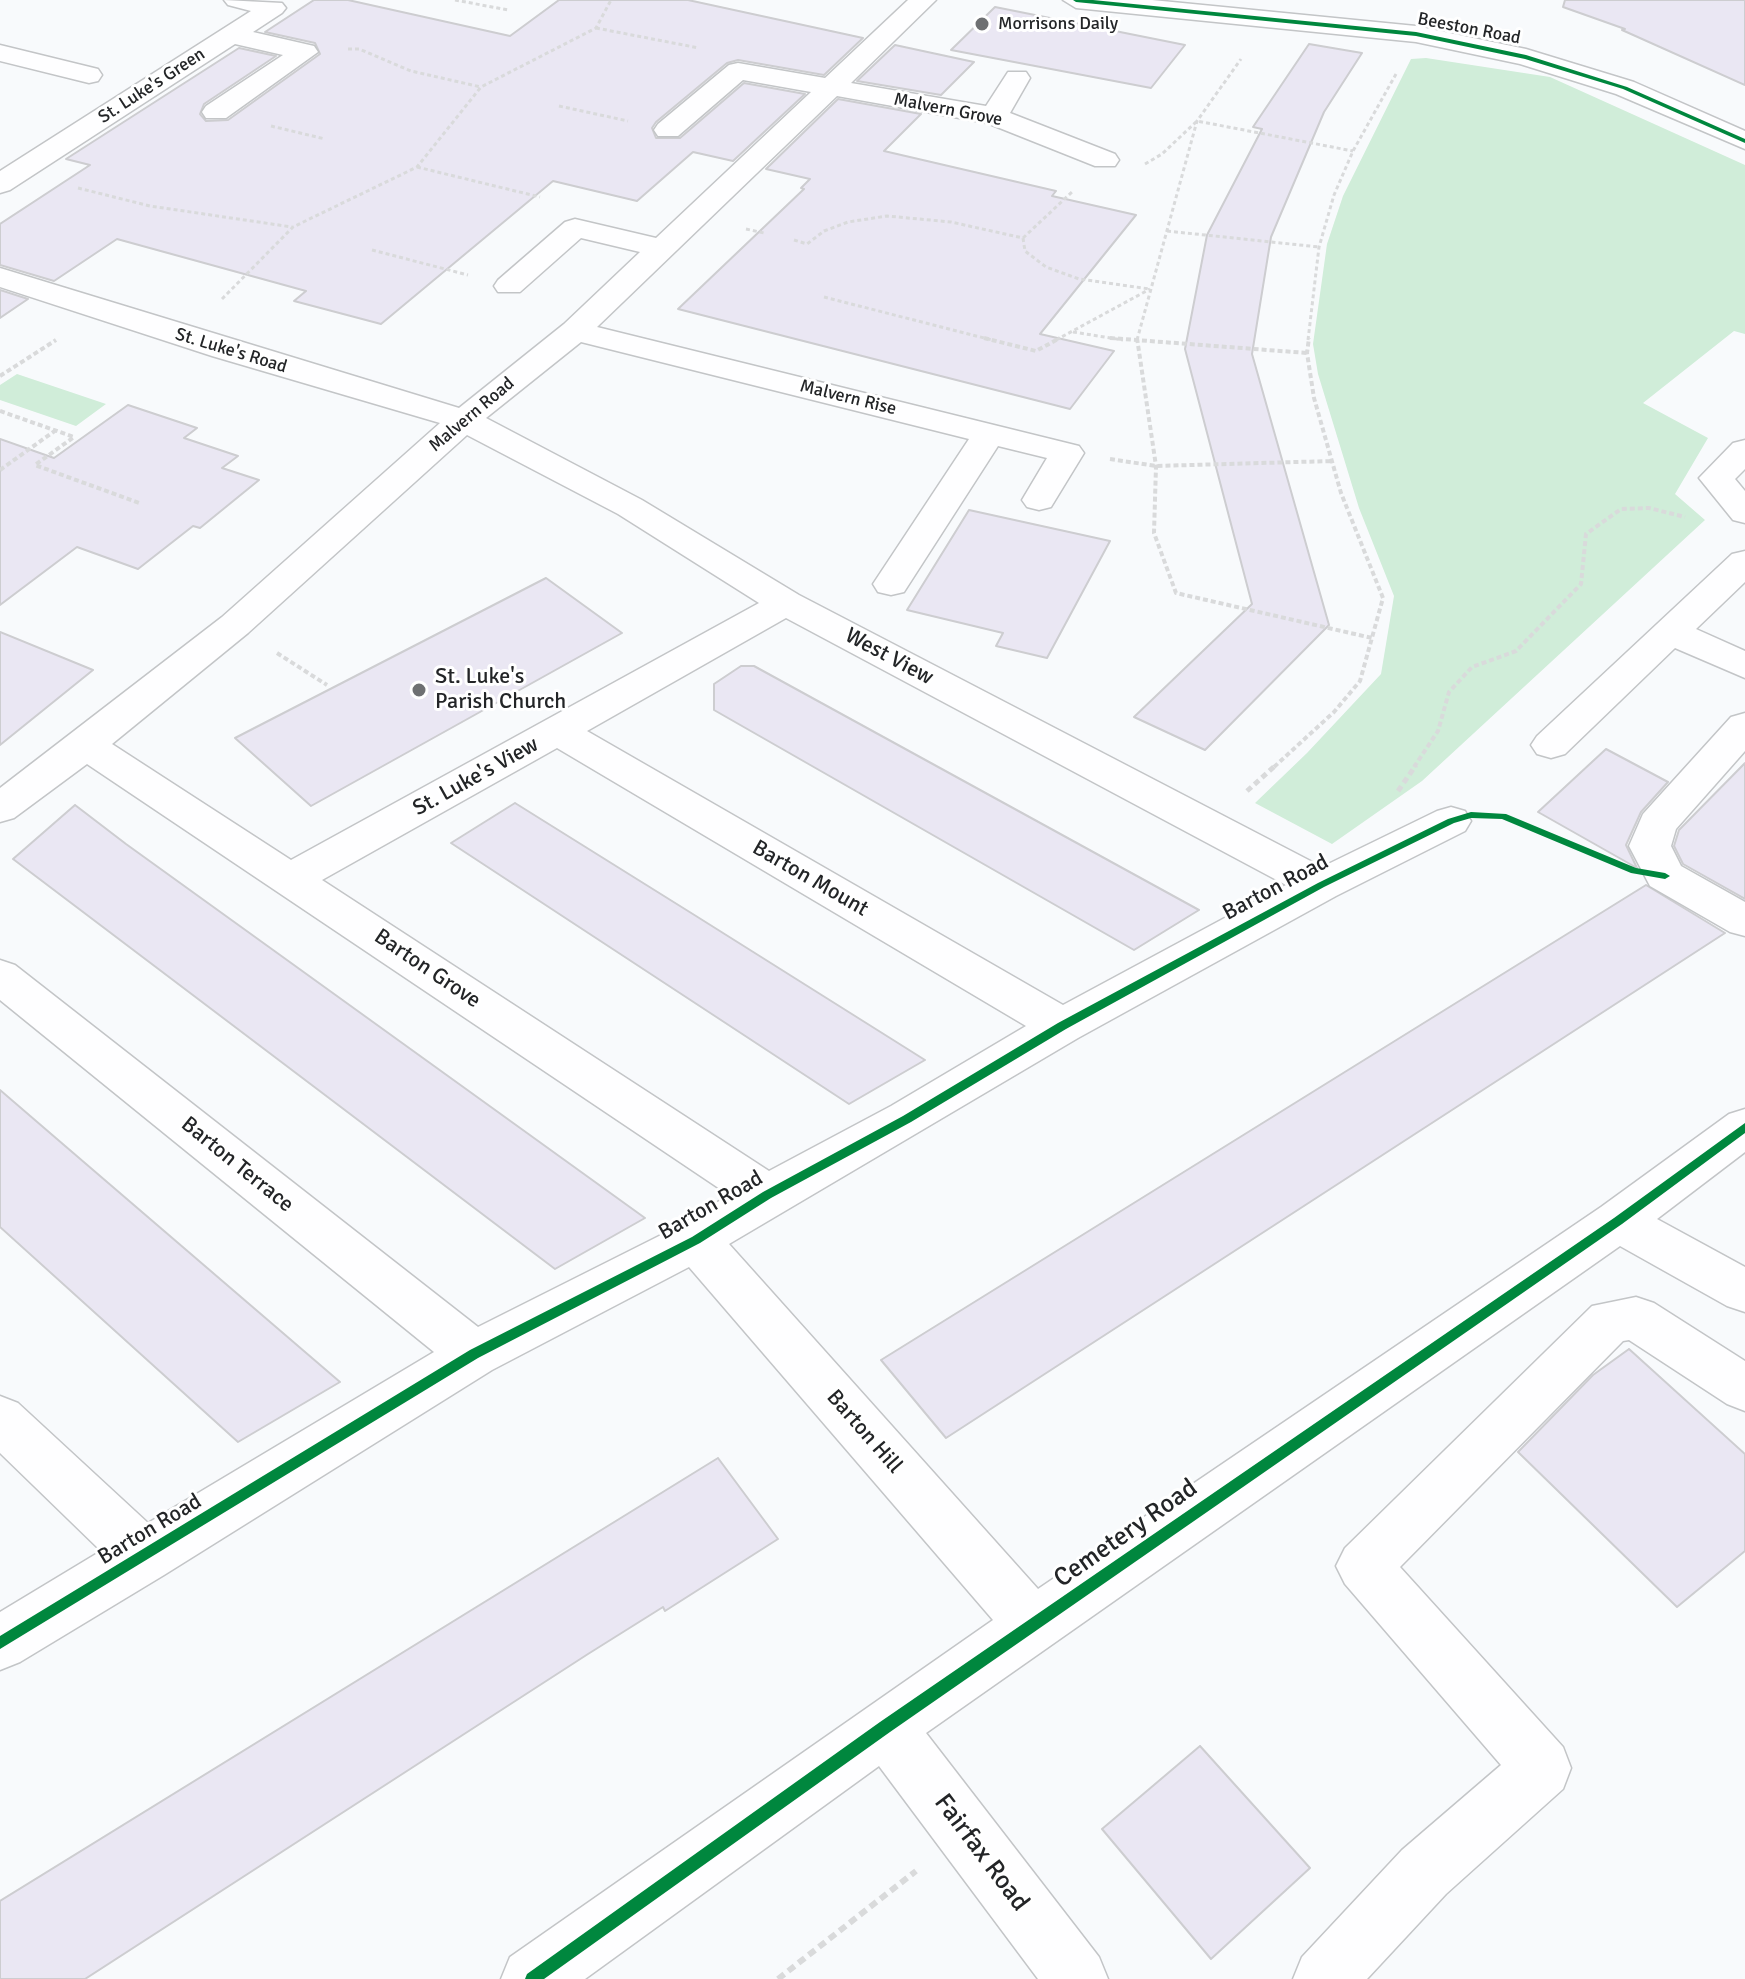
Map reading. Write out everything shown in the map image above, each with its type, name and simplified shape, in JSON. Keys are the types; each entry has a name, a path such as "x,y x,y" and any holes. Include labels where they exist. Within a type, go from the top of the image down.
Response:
{"street":[{"name":"St. Luke's Green","path":"9,178 273,8 237,0"},
{"name":"Malvern Road","path":"0,808 86,745 235,625 464,420 575,331 923,0"},
{"name":"Beeston Road","path":"1076,0 1272,7 1526,57 1625,88 1745,141"},
{"path":"230,35 305,52"},
{"path":"216,112 305,52"},
{"path":"0,53 89,75"},
{"name":"Malvern Grove","path":"668,130 738,71 994,116 1105,160"},
{"path":"994,116 1017,78"},
{"path":"509,286 575,228 664,249"},
{"name":"St. Luke's Road","path":"0,277 185,337 464,420"},
{"name":"Malvern Rise","path":"575,331 1067,453"},
{"name":"West View","path":"464,420 630,507 786,603 1321,885"},
{"path":"891,584 989,434"},
{"path":"1745,450 1716,478 1745,513"},
{"path":"1039,500 1067,453"},
{"path":"1551,745 1745,562"},
{"name":"St. Luke's View","path":"291,879 786,603"},
{"path":"1669,631 1745,666"},
{"path":"1745,726 1657,824 1650,846 1665,876 1745,921"},
{"name":"Barton Mount","path":"559,732 1062,1026"},
{"name":"Barton Grove","path":"86,745 767,1195"},
{"name":"Barton Road","path":"0,1643 474,1354 696,1240 767,1195 907,1119 1062,1026 1321,885 1451,821"},
{"name":"Barton Terrace","path":"0,976 474,1354"},
{"name":"Cemetery Road","path":"532,1979 885,1727 1618,1221 1745,1127"},
{"path":"1618,1221 1745,1291"},
{"name":"Barton Hill","path":"696,1240 1033,1625"},
{"path":"1324,1979 1424,1872 1542,1768 1364,1566 1610,1321 1636,1318 1745,1388"},
{"path":"0,1419 145,1557"},
{"name":"Fairfax Road","path":"885,1727 1077,1979"}],"path":[{"path":"455,0 508,10"},
{"path":"185,337 293,227 417,167 481,87 596,28 611,0"},
{"path":"1023,238 1105,160 1146,164 1197,121 1272,7"},
{"path":"1208,826 1334,712 1360,681 1383,598 1332,461 1314,398 1307,353 1319,247 1334,195 1353,151 1416,34"},
{"path":"305,52 359,49 411,71 481,87"},
{"path":"559,106 668,130"},
{"path":"1197,121 1353,151"},
{"path":"1197,121 1136,342 1156,466 1154,533 1176,593 1372,638"},
{"path":"9,178 150,206 293,227"},
{"path":"794,240 807,244 824,231 848,222 887,216 940,220 1023,238"},
{"path":"1167,231 1319,247"},
{"path":"1023,238 1025,251 1046,267 1079,279 1151,289"},
{"path":"372,250 509,286"},
{"path":"824,297 1036,351 1151,289"},
{"path":"1071,332 1136,342 1307,353"},
{"path":"0,411 74,437 35,465 139,503"},
{"path":"0,470 56,430"},
{"path":"1067,453 1156,466 1332,461"},
{"path":"1386,854 1394,797 1438,731 1449,692 1472,667 1516,651 1581,584 1586,534 1621,509 1649,508 1687,518"},
{"path":"235,625 327,685"},
{"path":"778,1979 965,1832"}],"green space":[{"path":"1426,58 1550,77 1745,165 1745,334 1734,331 1643,403 1708,438 1675,494 1705,520 1422,781 1332,844 1255,803 1381,674 1394,596 1359,508 1318,374 1313,344 1327,244 1343,196 1411,59"},
{"path":"17,374 106,404 76,426 0,400 0,385"}],"building":[{"path":"314,0 348,0 510,36 559,0 688,0 863,38 824,75 738,60 727,63 656,122 652,128 656,138 680,138 744,83 805,94 733,161 693,152 637,201 553,181 381,324 294,301 306,291 117,239 54,281 0,265 0,224 90,165 66,159 239,48 276,56 204,104 200,114 206,121 228,120 320,54 315,43 265,32"},
{"path":"1565,0 1745,0 1745,85 1622,30 1625,29 1563,7"},
{"path":"995,7 1185,45 1151,88 951,50"},
{"path":"1309,44 1362,53 1324,112 1271,237 1252,354 1329,625 1205,750 1134,717 1252,604 1185,349 1207,235 1262,129 1253,127"},
{"path":"895,45 974,62 941,95 857,81"},
{"path":"838,99 921,114 884,151 1056,191 1052,196 1136,215 1040,334 1114,351 1070,409 678,309 804,189 801,188 810,179 766,169"},
{"path":"0,290 28,299 0,318"},
{"path":"128,405 197,428 184,438 238,456 222,468 259,480 200,528 193,526 138,569 77,547 0,605 0,439 54,458"},
{"path":"969,510 1110,541 1047,658 996,646 1003,633 907,610"},
{"name":"St. Luke's Parish Church","path":"546,578 622,633 311,806 235,738"},
{"path":"0,632 93,670 0,745"},
{"path":"741,666 754,666 1199,910 1134,950 714,710 714,684"},
{"path":"1606,749 1668,782 1641,812 1626,845 1637,868 1538,812"},
{"path":"1745,763 1745,899 1683,864 1674,846 1679,830"},
{"path":"515,803 925,1060 849,1104 451,843"},
{"path":"75,805 645,1218 555,1269 13,859"},
{"path":"1646,885 1725,933 946,1438 881,1360"},
{"path":"0,1090 340,1382 238,1442 0,1227"},
{"path":"1629,1349 1745,1454 1745,1551 1677,1607 1518,1452 1593,1375"},
{"path":"718,1458 778,1539 665,1611 663,1607 588,1654 85,1979 0,1979 0,1901"},
{"path":"1200,1746 1310,1868 1211,1959 1102,1829"}],"cycle path":[{"path":"1076,0 1416,34 1526,57 1625,88 1745,141"},
{"path":"0,1643 474,1354 696,1240 767,1195 907,1119 1062,1026 1321,885 1451,821 1471,815 1503,816 1634,871 1665,876"},
{"path":"532,1979 885,1727 1618,1221 1745,1127"}],"place":[{"name":"Morrisons Daily","path":"982,24"},
{"name":"St. Luke's Parish Church","path":"419,690"}]}
